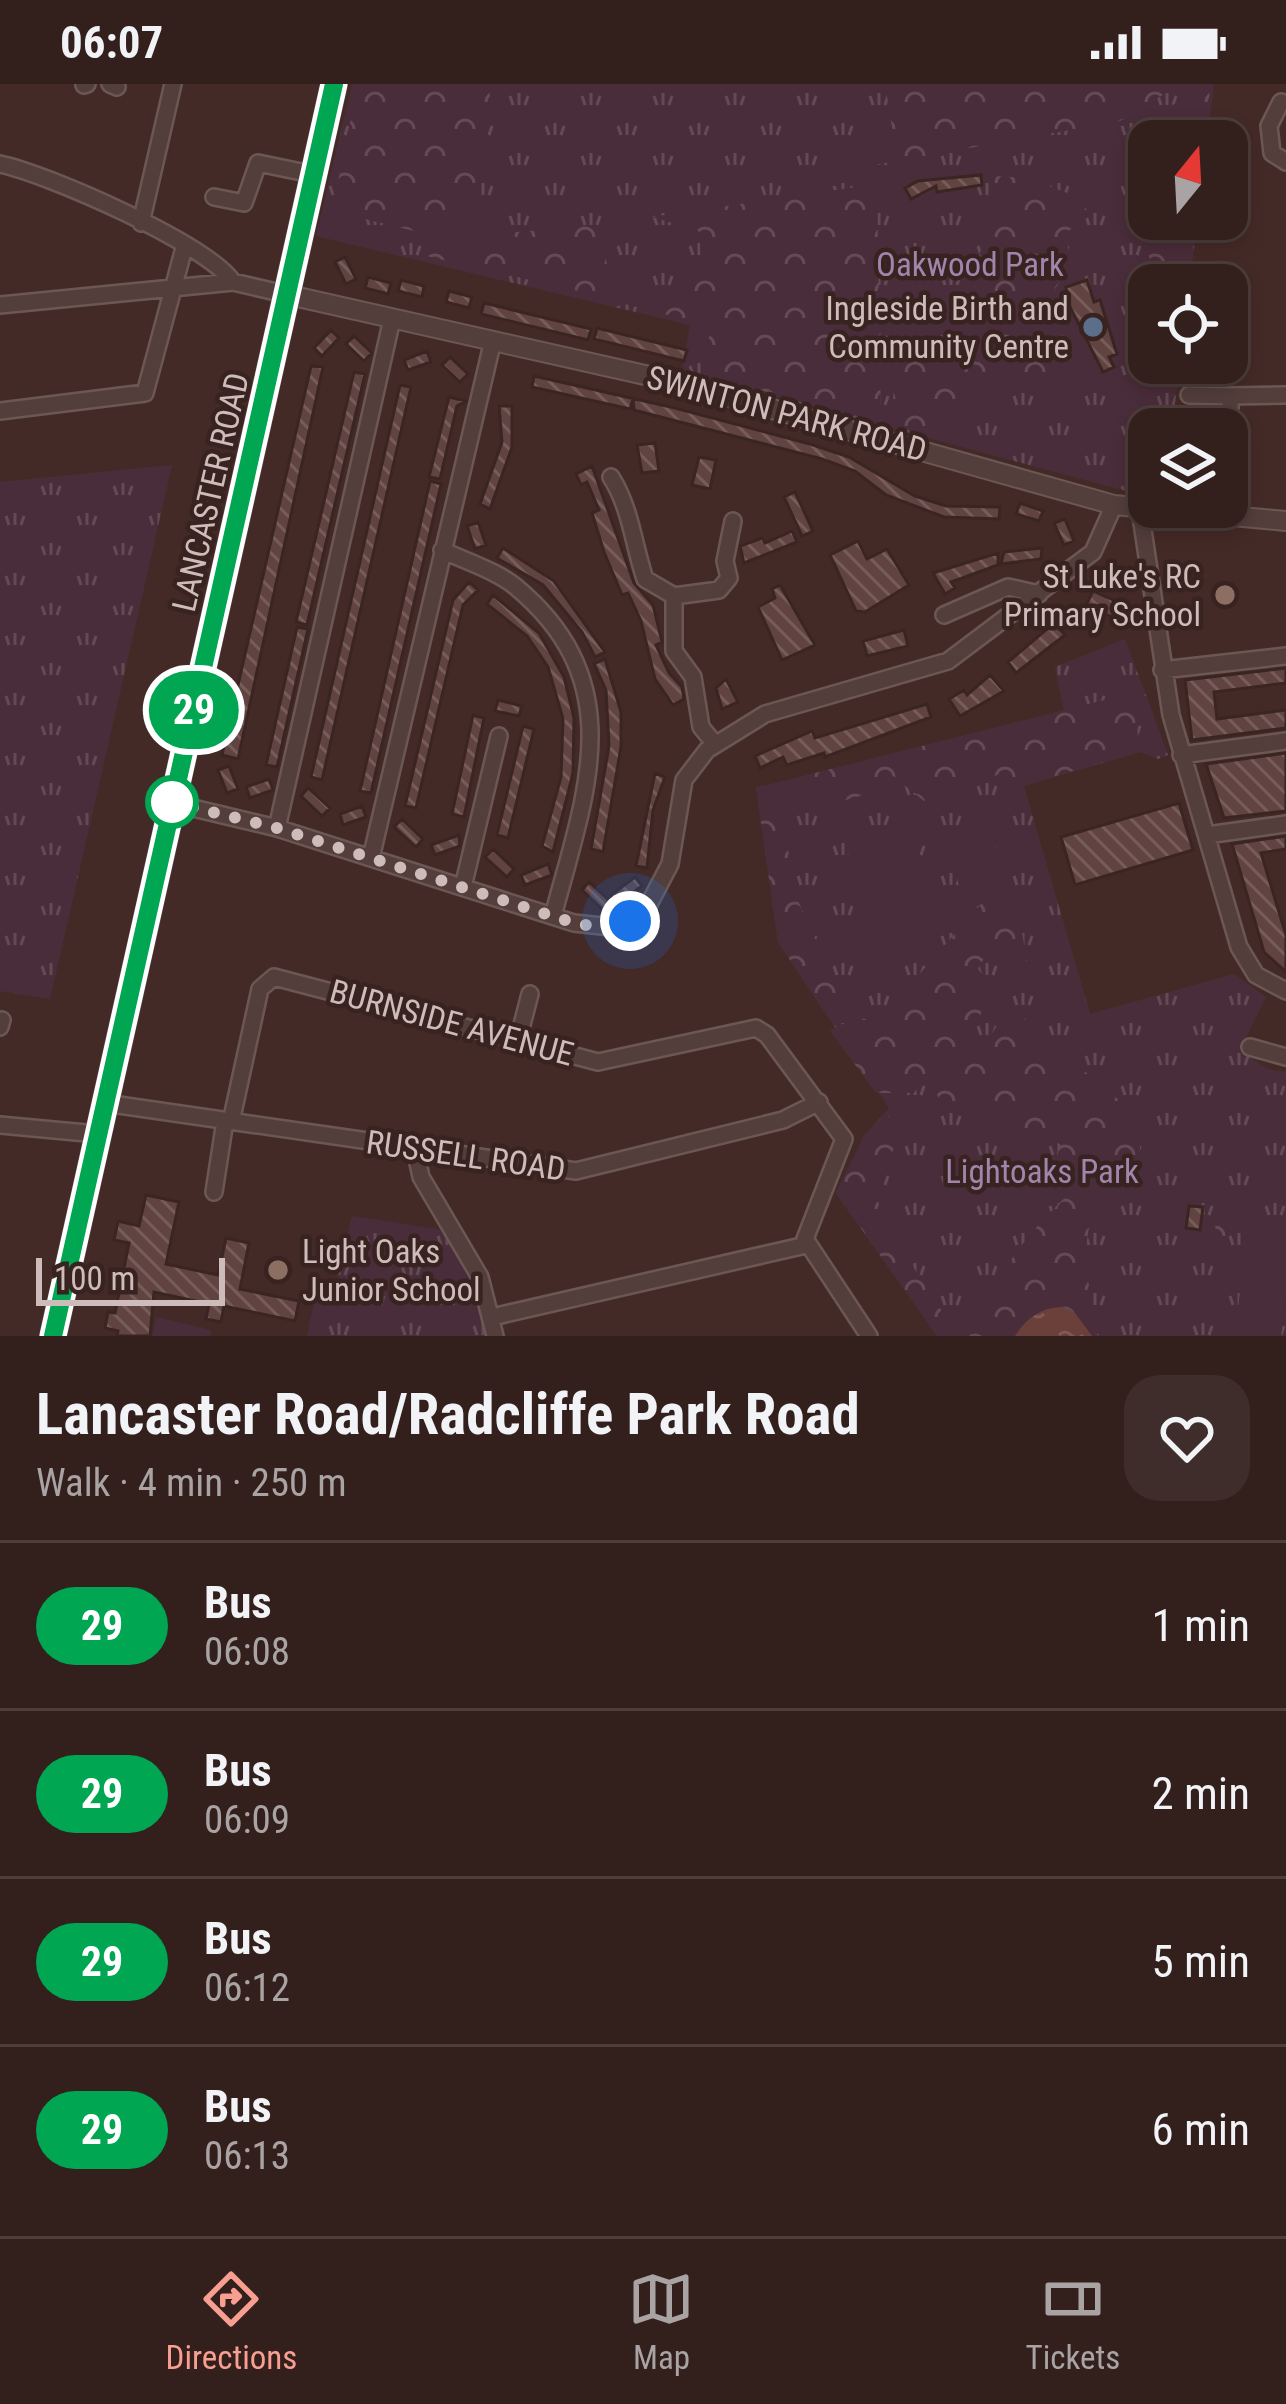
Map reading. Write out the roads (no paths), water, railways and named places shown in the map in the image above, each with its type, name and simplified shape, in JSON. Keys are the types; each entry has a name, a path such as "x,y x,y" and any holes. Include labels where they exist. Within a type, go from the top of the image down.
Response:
{"main road":[{"name":"LANCASTER ROAD","path":"52,1336 334,84"}],"street":[{"path":"141,223 173,84"},
{"path":"1263,92 1284,103 1270,126 1272,153 1286,162"},
{"path":"214,197 244,202 258,163 316,175"},
{"path":"0,164 60,182 141,223 233,282"},
{"path":"0,411 145,393 184,248"},
{"path":"0,305 233,282 289,295"},
{"name":"SWINTON PARK ROAD","path":"289,295 886,437 1128,508"},
{"path":"277,828 392,319"},
{"path":"371,858 493,340"},
{"path":"1190,395 1286,395"},
{"path":"1231,408 1232,396"},
{"path":"610,477 628,504 632,541 645,579 674,596 719,590 729,578 724,561 733,521"},
{"path":"172,803 277,828 553,916 602,928 630,921 646,908 670,864 684,780 715,744 783,708 934,669 1093,552 1114,505"},
{"name":"SWINTON PARK ROAD","path":"1248,516 1286,521"},
{"path":"1143,528 1162,670 1180,755 1250,968 1268,985 1286,991"},
{"path":"442,550 514,585 560,634 589,687 589,767 553,916"},
{"path":"944,615 1008,587 1039,594"},
{"path":"674,596 674,650 693,677 700,727 715,744"},
{"path":"1162,670 1286,656"},
{"path":"463,887 499,736"},
{"path":"1180,755 1286,741"},
{"path":"1207,835 1286,824"},
{"name":"BURNSIDE AVENUE","path":"228,1122 260,989 274,977 611,1061 756,1028 819,1102"},
{"path":"518,1040 530,994"},
{"path":"1250,1047 1286,1057"},
{"path":"819,1102 842,1134 844,1149 807,1230 806,1245 869,1336"},
{"name":"RUSSELL ROAD","path":"105,1103 416,1149 597,1170 783,1120 819,1102"},
{"path":"214,1192 228,1122"},
{"path":"0,1125 98,1134"},
{"path":"416,1149 416,1167 470,1256 495,1336"},
{"path":"492,1317 806,1245"}],"water":[{"path":"1062,1307 1075,1313 1092,1336 1015,1336 1035,1315"}],"place":[{"name":"Ingleside Birth and Community Centre","path":"1093,327"},
{"name":"St Luke's RC Primary School","path":"1225,595"},
{"name":"Light Oaks Junior School","path":"278,1270"}],"park label":[{"name":"Oakwood Park","path":"970,264"},
{"name":"Lightoaks Park","path":"1042,1171"}]}
